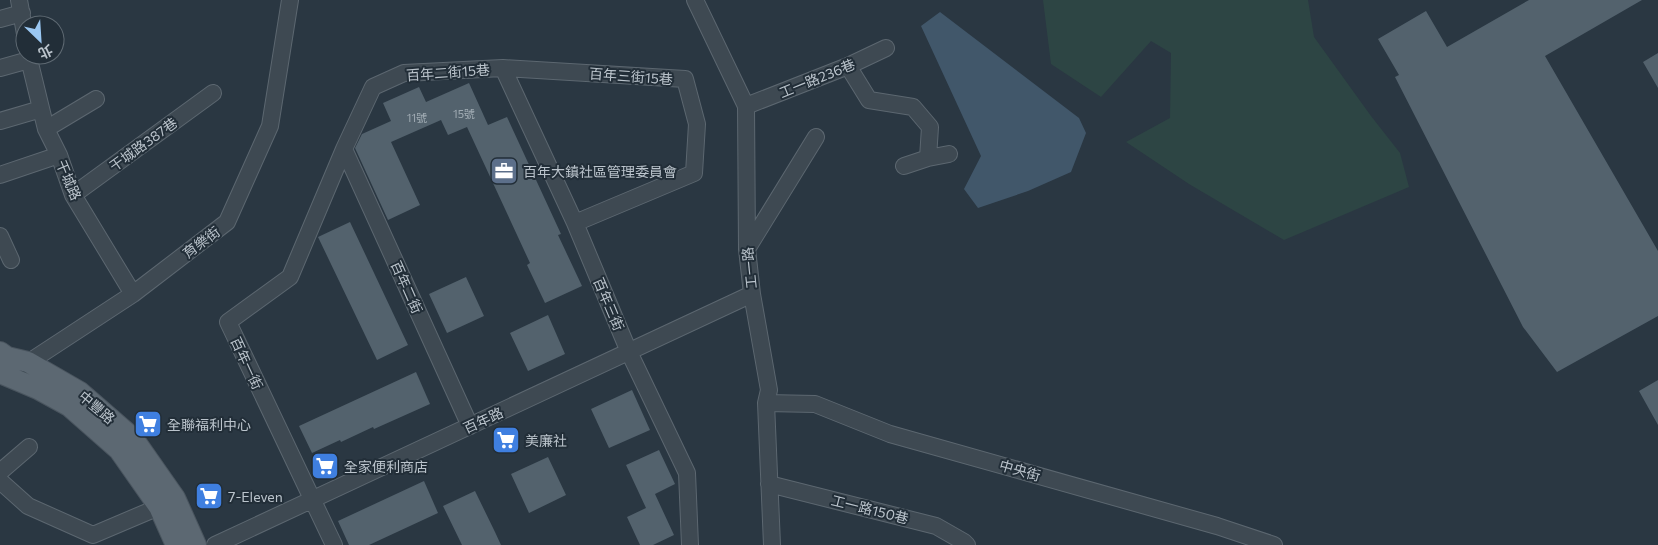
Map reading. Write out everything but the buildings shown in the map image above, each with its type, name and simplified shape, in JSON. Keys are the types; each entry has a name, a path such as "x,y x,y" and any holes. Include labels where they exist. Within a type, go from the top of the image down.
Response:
{"main road":[{"name":"中豐路","path":"0,352 7,357 28,362 80,392 133,438 176,498 196,545"},
{"name":"中豐路","path":"3,377 38,389 69,406 119,450 159,507 176,545"}],"street":[{"name":"育樂街","path":"3,377 133,294 227,222 270,126 290,0"},
{"name":"工一路","path":"696,0 746,106 747,249 752,294 769,390 766,403 772,545"},
{"path":"0,19 20,7"},
{"name":"工一路236巷","path":"746,106 848,66 886,48"},
{"path":"0,68 15,62"},
{"name":"干城路","path":"31,65 46,129 59,155 73,195 133,294"},
{"path":"848,66 869,100 913,106 930,127 928,158"},
{"name":"百年二街15巷","path":"344,148 373,87 404,73 503,68"},
{"name":"百年三街","path":"503,68 575,223 629,352 687,473 690,545"},
{"name":"百年三街15巷","path":"503,68 684,79 697,124 694,173 575,223"},
{"name":"干城路387巷","path":"73,195 213,93"},
{"path":"46,129 96,99"},
{"path":"0,121 41,109"},
{"path":"747,249 816,137"},
{"name":"百年二街","path":"344,148 470,426"},
{"name":"百年一街","path":"334,545 228,322 290,277 344,148"},
{"path":"904,166 928,158 949,154"},
{"path":"0,175 59,155"},
{"path":"0,236 11,260"},
{"name":"百年路","path":"215,545 752,294"},
{"name":"中央街","path":"766,403 814,404 890,434 1234,539 1274,545"},
{"path":"0,472 29,447"},
{"path":"0,481 28,506 93,536 159,507"},
{"name":"工一路150巷","path":"769,484 936,526 967,545"}],"green space":[{"path":"1043,0 1308,0 1314,37 1400,153 1409,187 1284,240 1189,184 1126,142 1170,118 1171,53 1151,41 1101,97 1051,64"}],"water":[{"path":"940,12 1079,118 1086,133 1071,172 1028,191 978,208 964,189 981,156 921,26"}],"place":[{"name":"百年大鎮社區管理委員會","path":"504,171"},
{"name":"全聯福利中心","path":"148,424"},
{"name":"美廉社","path":"506,440"},
{"name":"全家便利商店","path":"325,466"},
{"name":"7-Eleven","path":"209,496"}]}
